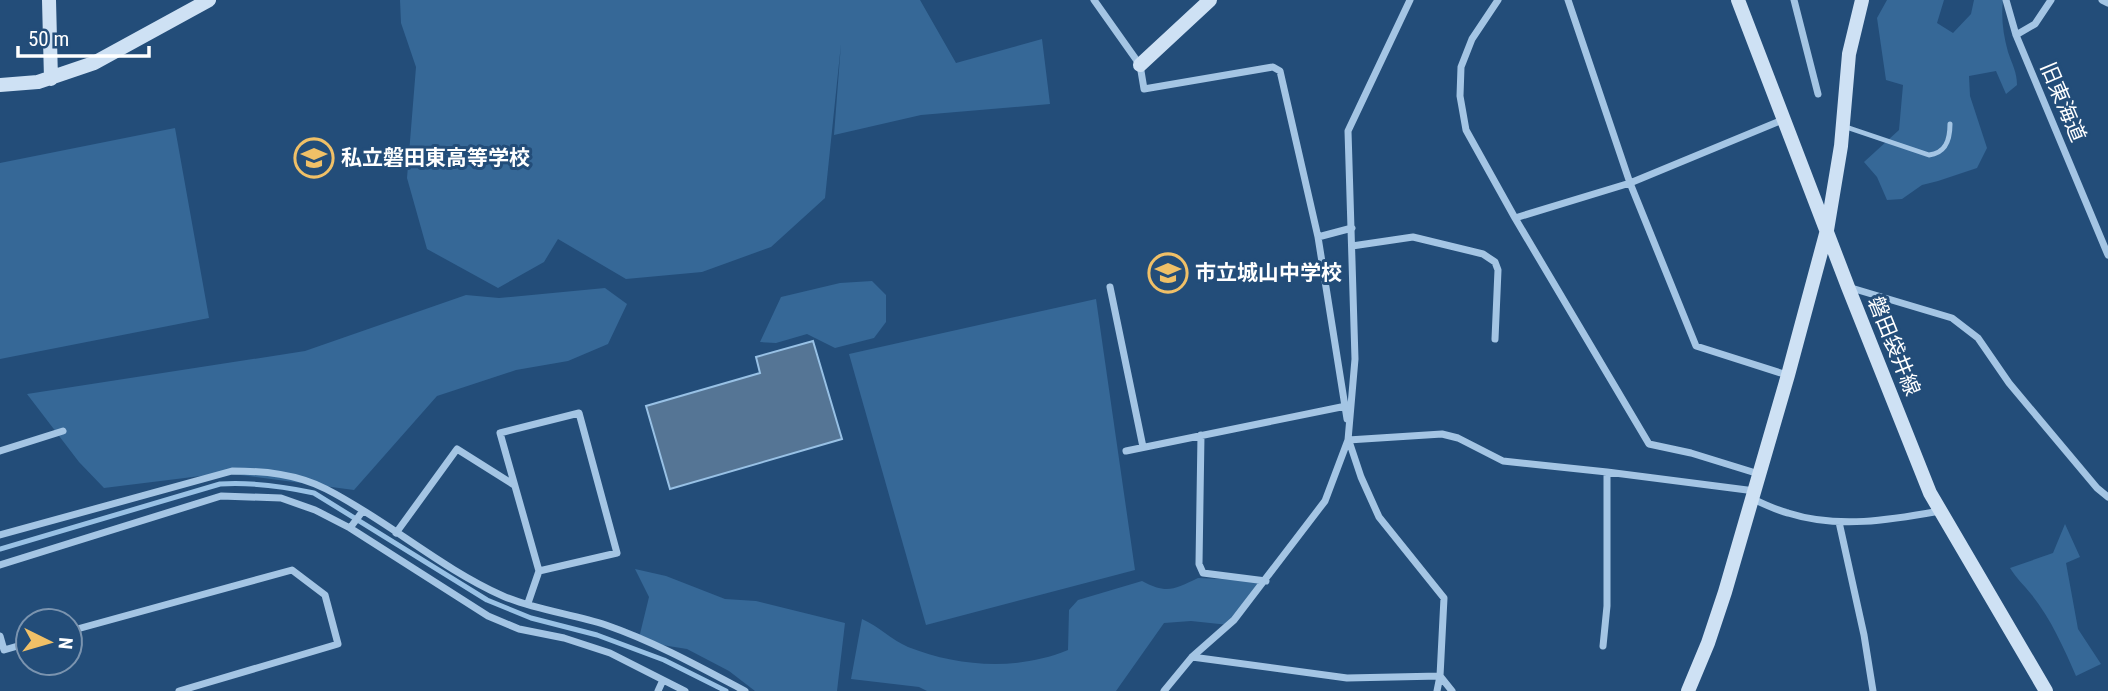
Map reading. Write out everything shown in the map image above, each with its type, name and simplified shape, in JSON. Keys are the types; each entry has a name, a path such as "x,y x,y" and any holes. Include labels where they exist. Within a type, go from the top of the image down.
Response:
{"main road":[{"path":"49,0 51,79"},
{"path":"0,85 51,79 94,63 209,0"},
{"path":"1140,65 1210,0"},
{"name":"磐田袋井線","path":"1738,0 1847,287 1930,493 2046,691"},
{"path":"1688,691 1713,630 1754,495 1827,230 1843,126 1849,54 1862,0"}],"street":[{"path":"1094,0 1140,65 1144,89 1273,67 1280,71 1318,237 1346,406 1348,440 1379,517 1444,598 1437,691"},
{"path":"1164,691 1192,657 1234,620 1325,502 1348,440 1355,359 1348,131 1410,0"},
{"path":"1497,0 1472,39 1461,67 1460,96 1466,130 1515,218 1649,443 1760,474"},
{"path":"1568,0 1630,183 1696,346 1788,375"},
{"path":"1794,0 1818,94"},
{"name":"旧東海道","path":"2006,0 2016,35 2108,255"},
{"path":"2016,35 2035,24 2051,0"},
{"path":"2102,0 2108,3"},
{"path":"1515,218 1630,183 1785,119"},
{"path":"1318,237 1352,228"},
{"path":"1352,246 1413,237 1483,254 1495,262 1498,270 1495,340"},
{"path":"1110,287 1143,447"},
{"path":"1847,287 1952,318 1978,338 2008,383 2097,488 2108,497"},
{"path":"1126,451 1346,406"},
{"path":"528,603 539,571 500,433 579,412 617,552 539,571"},
{"path":"0,450 63,431"},
{"path":"1348,440 1442,434 1458,438 1503,461 1607,472 1754,495 1790,514 1839,523 1885,522 1941,511"},
{"path":"1201,435 1199,564 1203,573 1266,581"},
{"path":"396,533 457,449 514,486"},
{"path":"0,534 232,471 264,471 325,488 469,579 506,597 604,625 656,644 743,691"},
{"path":"1603,646 1607,606 1607,472"},
{"path":"0,565 221,496 281,498 315,510 350,528 488,616 519,629 564,638 610,653 685,691"},
{"path":"350,528 362,512"},
{"path":"1839,523 1864,635 1873,691"},
{"path":"84,627 292,570 325,595 338,644 179,691"},
{"path":"0,636 4,650 14,647"},
{"path":"1192,657 1347,678 1440,676"},
{"path":"1440,676 1452,691"},
{"path":"658,691 663,680"}],"lane":[{"path":"1843,126 1929,155 1938,154 1944,148 1950,124"}],"shaded area":[{"path":"400,0 920,0 956,63 1042,39 1050,104 921,115 834,135 841,44 825,198 771,247 702,272 626,279 558,239 544,262 498,288 427,249 407,178 416,67 401,23"},
{"path":"1887,0 1944,0 1937,23 1953,33 1971,14 1974,0 2003,0 2004,32 2017,85 2006,94 1996,71 1969,76 1970,96 1987,148 1977,168 1922,185 1902,199 1887,200 1877,177 1864,162 1899,130 1903,85 1886,80 1877,18"},
{"path":"175,128 209,318 0,359 0,163"},
{"path":"872,281 886,295 886,322 874,338 835,348 807,334 776,343 760,342 781,297 840,283"},
{"path":"605,288 627,304 608,344 568,361 516,370 437,396 354,490 225,473 104,488 79,462 27,394 305,351 466,295 499,298"},
{"path":"1096,299 1135,570 926,625 849,354"},
{"path":"813,341 842,439 670,489 646,406 760,373 756,357"},
{"path":"2065,524 2080,557 2066,563 2078,629 2101,664 2076,676 2044,613 2010,568 2053,553"},
{"path":"635,569 666,576 725,599 756,601 845,623 837,691 755,691 729,671 687,649 639,638 649,597"},
{"path":"1198,578 1266,581 1229,625 1191,621 1164,623 1116,691 927,691 919,687 851,679 862,619 896,641 927,654 968,662 1008,664 1049,657 1068,650 1069,610 1078,600 1142,581 1158,588 1170,589"}],"waterway":[{"path":"0,549 220,484 256,484 314,493 487,600 531,618 597,635 664,660 726,691"}],"place":[{"name":"私立磐田東高等学校","path":"314,158"},
{"name":"市立城山中学校","path":"1168,273"}]}
